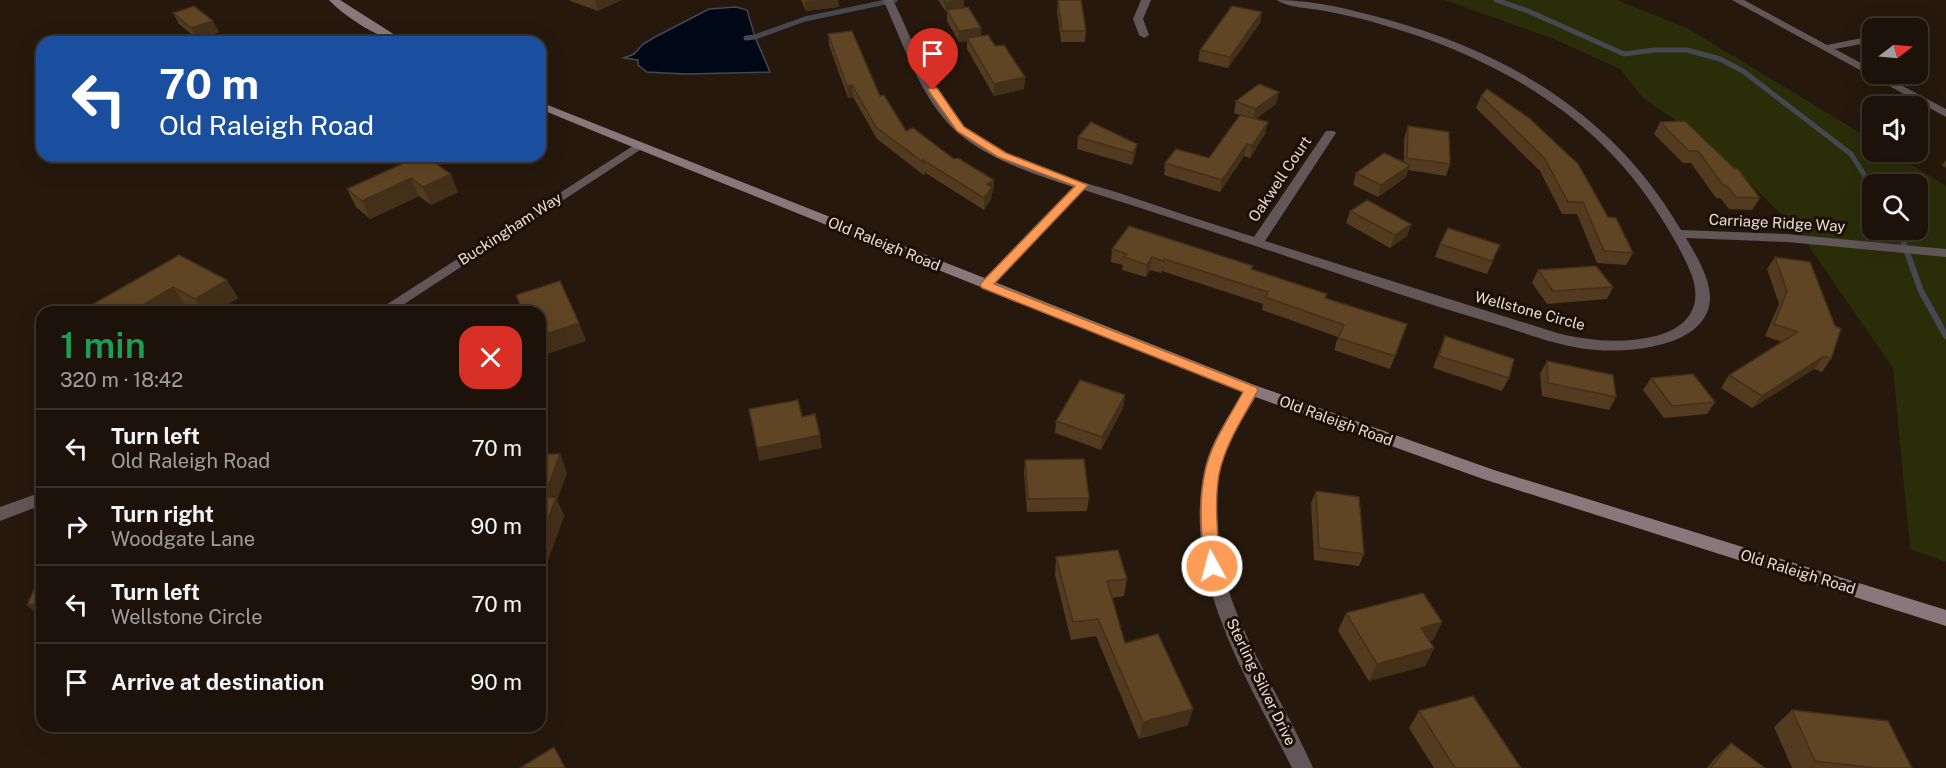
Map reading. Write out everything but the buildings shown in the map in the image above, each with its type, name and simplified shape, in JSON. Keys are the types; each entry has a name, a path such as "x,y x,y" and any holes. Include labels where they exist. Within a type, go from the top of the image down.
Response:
{"main road":[{"path":"334,0 360,19 390,36"},
{"name":"Old Raleigh Road","path":"546,107 1251,390 1489,475 1946,618"}],"street":[{"name":"Wellstone Circle","path":"888,0 941,103 961,129 1002,155 1082,185 1257,243 1475,314 1558,338 1588,344 1617,345 1661,339 1679,332 1694,322 1704,298 1702,280 1678,234 1627,162 1602,135 1568,108 1505,68 1464,48 1407,28 1338,9 1282,0"},
{"path":"1144,34 1138,19 1146,0"},
{"path":"1737,0 1946,114"},
{"path":"1826,48 1862,41"},
{"name":"Oakwell Court","path":"1257,243 1330,133"},
{"name":"Buckingham Way","path":"390,306 639,146"},
{"path":"986,285 1082,185"},
{"name":"Carriage Ridge Way","path":"1678,234 1787,238 1946,253"},
{"name":"Sterling Silver Drive","path":"1251,390 1224,439 1212,473 1208,514 1212,566 1227,612 1303,768"},
{"path":"0,514 36,500"}],"green space":[{"path":"1444,0 1617,0 1687,28 1862,134 1862,162 1907,162 1927,174 1862,174 1862,240 1928,240 1928,175 1946,186 1946,562 1910,549 1893,368 1799,232 1743,177 1684,126 1643,98 1620,69 1554,39"}],"water":[{"path":"736,7 747,10 755,37 770,72 685,74 647,72 638,65 638,60 624,58 634,54 643,44 655,37 709,9"}],"waterway":[{"path":"746,38 755,37 805,19 895,0"},
{"path":"1496,0 1528,11 1624,54 1654,50 1687,50 1720,59 1743,71 1851,154 1864,174"},
{"path":"1903,240 1921,291 1946,336"}],"route":[{"path":"933,90 961,129 1002,155 1082,185 986,285 1251,390 1224,439 1212,473 1208,514 1212,566"}]}
